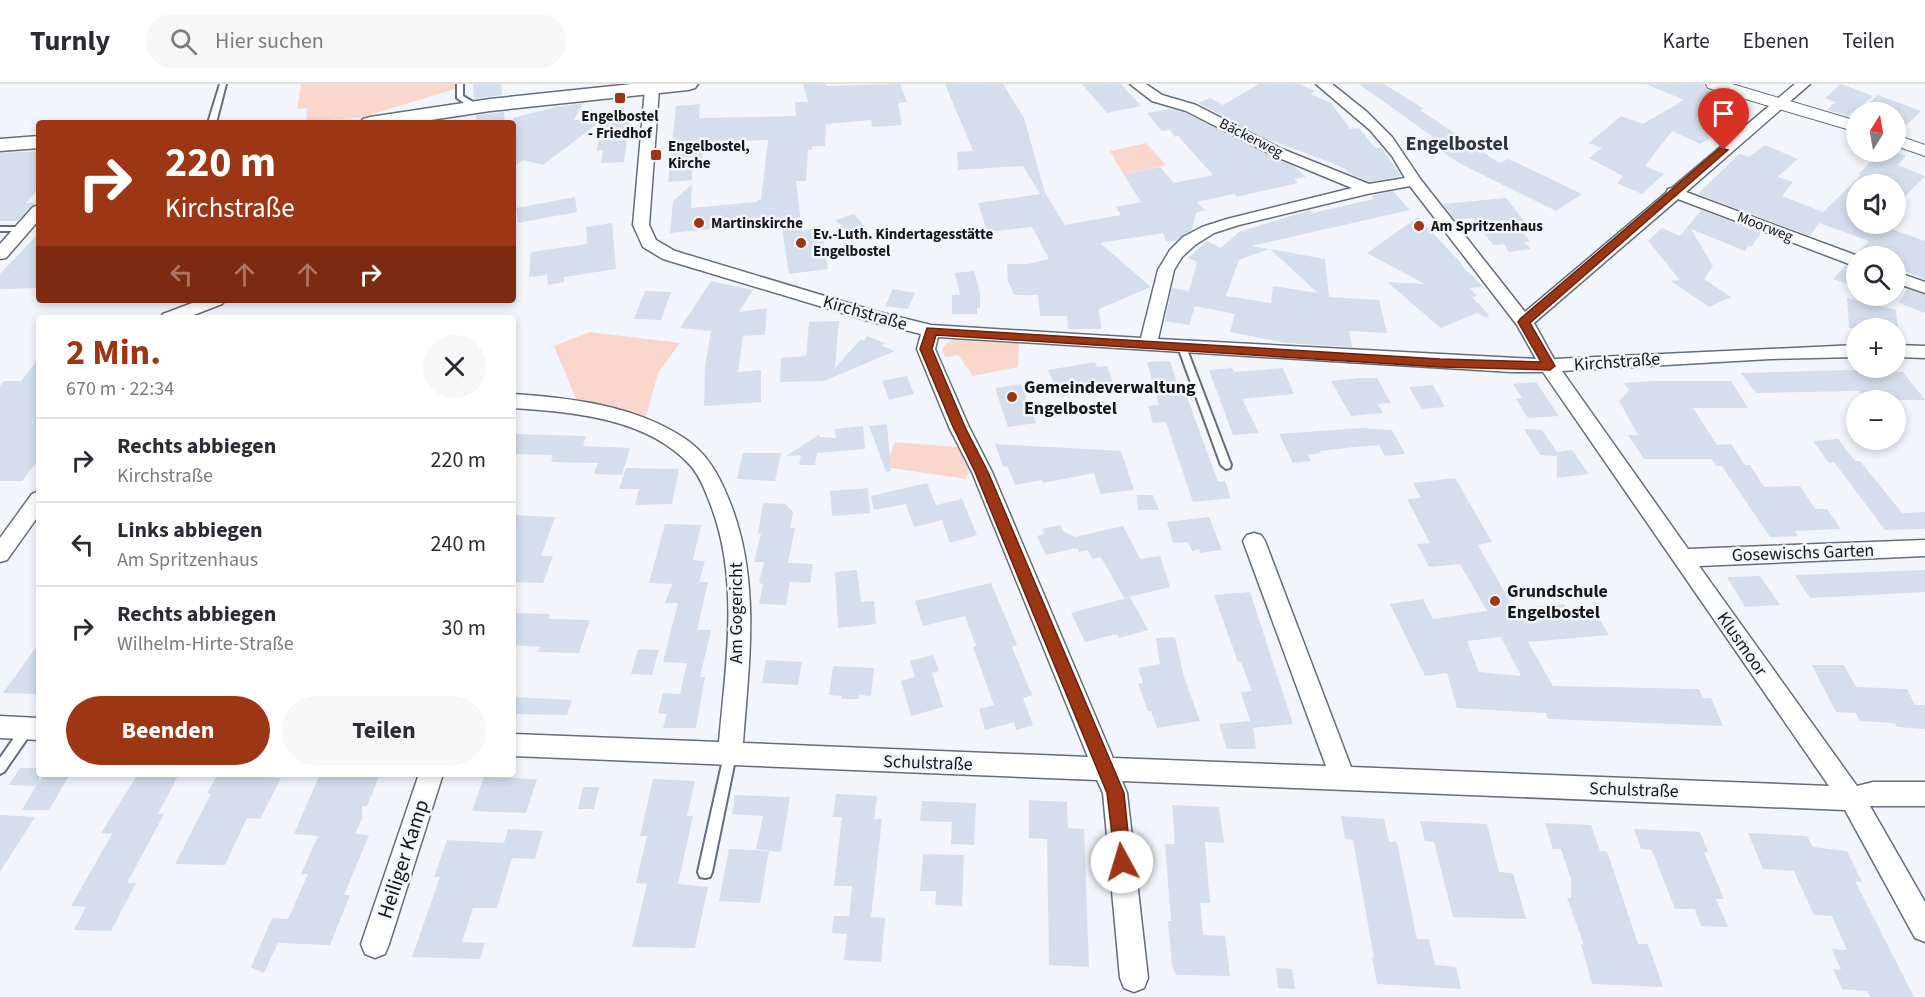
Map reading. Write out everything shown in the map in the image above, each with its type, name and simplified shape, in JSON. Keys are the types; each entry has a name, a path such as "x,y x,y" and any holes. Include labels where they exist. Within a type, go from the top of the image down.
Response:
{"main road":[{"path":"417,120 476,107 688,84"},
{"path":"0,145 36,142"}],"street":[{"name":"Bäckerweg","path":"1137,84 1157,98 1191,108 1277,152 1367,189"},
{"path":"1323,84 1349,101 1407,165 1414,181 1524,322 1550,366"},
{"path":"1714,84 1846,124"},
{"path":"1524,322 1673,192 1803,84"},
{"name":"Kirchstraße","path":"652,89 640,225 649,243 669,255 875,317 931,331 1440,363 1550,366 1744,353 1846,351"},
{"path":"1906,144 1925,151"},
{"path":"1148,345 1166,270 1176,254 1189,241 1208,230 1233,222 1367,189 1414,181"},
{"name":"Moorweg","path":"1673,192 1846,258"},
{"path":"0,254 36,213"},
{"path":"1906,281 1925,288"},
{"path":"177,315 208,303"},
{"path":"931,331 926,349 959,427 982,472 1115,793 1134,978"},
{"path":"1906,351 1925,352"},
{"name":"Klusmoor","path":"1550,366 1852,799 1925,928"},
{"name":"Am Gogericht","path":"516,401 579,408 642,425 680,446 696,459 706,472 724,508 735,544 739,618 730,755"},
{"path":"0,554 36,503"},
{"path":"1254,542 1343,779"},
{"name":"Gosewischs Garten","path":"1682,558 1925,548"},
{"path":"0,728 33,729"},
{"name":"Schulstraße","path":"516,745 1852,799 1873,794 1922,797"},
{"name":"Heiliger Kamp","path":"375,944 430,777"}],"lane":[{"path":"213,120 223,84"},
{"path":"460,84 459,96 476,107"},
{"path":"0,229 22,229"},
{"path":"1182,347 1226,465"},
{"path":"0,768 33,729"},
{"path":"705,872 730,755"}],"shaded area":[{"path":"301,84 455,84 455,89 363,117 306,120 307,108 297,109"},
{"path":"1146,143 1166,165 1124,175 1110,151"},
{"path":"590,332 680,343 658,373 646,417 577,401 554,346"},
{"path":"958,339 1019,343 1018,367 973,376 958,355 945,357 942,349 948,342"},
{"path":"895,442 957,447 973,464 966,479 885,467"}],"building":[{"path":"473,84 501,84 502,95 474,99"},
{"path":"803,84 826,84 827,86 900,84 907,102 898,103 902,125 872,127 871,120 826,124 825,146 812,146 812,150 808,150 806,181 796,181 802,232 821,225 828,269 789,274 781,222 670,233 673,201 692,184 691,208 761,200 768,140 705,142 702,161 692,161 692,180 668,182 676,106 700,104 699,118 796,116 795,102 808,102"},
{"path":"945,84 1003,84 1024,118 1045,193 1065,225 1121,215 1116,207 1141,202 1124,175 1160,167 1174,183 1213,175 1178,136 1175,137 1170,130 1162,131 1147,113 1170,109 1185,113 1295,167 1306,177 1294,179 1298,183 1237,197 1234,194 1197,202 1205,210 1196,213 1192,230 1176,241 1166,241 1163,233 1100,243 1151,287 1099,309 1101,329 1068,329 1067,316 1040,316 1038,295 1014,295 1008,281 1007,264 1028,264 1049,259 1032,227 987,232 978,203 1040,194 1023,166 958,170 957,152 973,151"},
{"path":"1082,84 1121,84 1141,106 1107,113"},
{"path":"1259,84 1299,84 1315,91 1311,94 1331,103 1350,129 1359,128 1375,148 1382,148 1401,176 1369,182 1349,173 1342,167 1265,138 1198,103 1210,98 1223,105"},
{"path":"1359,84 1384,84 1424,109 1420,110 1499,163 1509,159 1582,194 1556,211 1461,164 1432,145 1440,142"},
{"path":"1646,84 1704,84 1707,90 1747,102 1725,124 1730,126 1700,144 1672,131 1645,166 1664,174 1642,194 1617,183 1623,176 1589,158 1602,148 1589,143 1621,116 1643,124 1684,100"},
{"path":"1841,84 1873,96 1866,102 1846,102 1846,115 1827,110 1835,102 1825,98"},
{"path":"1878,95 1897,102 1870,102"},
{"path":"583,103 574,120 630,117 624,162 601,163 603,150 597,151 601,121 543,165 523,160 516,165 516,120 513,118"},
{"path":"1906,105 1921,111 1906,125"},
{"path":"504,112 505,120 476,120 476,115"},
{"path":"1765,145 1798,159 1777,177 1793,182 1782,196 1823,212 1846,190 1846,233 1819,223 1810,236 1698,194 1739,154 1749,157"},
{"path":"36,151 36,191 26,203 35,203 17,221 0,221 0,153"},
{"path":"1871,162 1901,162 1898,165 1925,176 1906,196 1906,174 1858,174"},
{"path":"1393,191 1410,210 1251,246 1269,249 1239,260 1226,296 1271,303 1273,286 1318,293 1270,249 1325,259 1329,297 1379,300 1387,333 1349,331 1352,347 1286,343 1230,332 1235,314 1195,306 1189,325 1165,321 1172,288 1189,291 1197,262 1188,258 1207,241 1221,248 1239,232 1310,210 1312,213 1374,199 1371,196"},
{"path":"575,197 577,212 518,223 516,208"},
{"path":"1506,198 1524,221 1515,223 1530,241 1524,242 1531,249 1509,252 1504,244 1493,245 1473,218 1455,220 1443,204"},
{"path":"1701,210 1761,233 1751,247 1748,245 1745,251 1691,229 1713,266 1704,279 1731,297 1709,307 1671,281 1680,280 1648,241 1662,228 1680,236"},
{"path":"854,214 867,229 849,235 836,220"},
{"path":"1418,217 1483,287 1470,288 1477,296 1472,297 1489,315 1487,318 1477,313 1441,328 1387,282 1425,284 1367,253"},
{"path":"612,223 616,269 564,277 564,282 548,285 547,275 529,277 531,252 587,244 586,227"},
{"path":"1850,234 1905,234 1925,241 1925,280 1906,271 1906,246 1864,246 1869,241"},
{"path":"36,236 36,288 0,289 0,274"},
{"path":"1846,265 1846,284 1833,279"},
{"path":"974,271 980,293 980,308 977,308 977,314 952,314 952,295 960,295 955,273"},
{"path":"711,281 753,290 739,312 767,308 765,335 743,336 738,372 761,370 761,402 704,406 705,367 711,331 680,328"},
{"path":"893,289 915,293 908,309 885,306"},
{"path":"1907,289 1925,295 1925,313 1906,306"},
{"path":"645,291 671,292 661,320 634,319"},
{"path":"1848,306 1880,306 1896,310 1897,318 1848,318"},
{"path":"839,321 835,368 861,339 864,341 867,336 885,343 882,346 895,351 824,381 780,382 781,358 806,356 809,322"},
{"path":"1170,361 1177,383 1182,383 1218,482 1225,481 1231,498 1193,502 1166,422 1153,423 1148,406 1159,405 1147,362"},
{"path":"36,362 36,463 22,481 0,481 0,386 4,381 21,381"},
{"path":"1095,362 1097,367 1107,366 1114,386 1061,397 1048,370"},
{"path":"1232,368 1234,372 1283,368 1294,394 1242,399 1259,433 1233,435 1209,370"},
{"path":"1846,370 1846,378 1906,378 1906,376 1925,400 1906,400 1906,390 1756,393 1741,373"},
{"path":"907,376 914,394 889,400 882,381"},
{"path":"1377,378 1391,403 1378,404 1383,413 1351,416 1331,381"},
{"path":"1731,381 1748,408 1693,408 1717,445 1731,444 1745,465 1750,465 1764,487 1800,486 1815,509 1827,509 1841,529 1795,531 1798,536 1770,537 1722,466 1716,466 1712,459 1644,459 1628,435 1638,435 1619,401 1629,390 1624,383"},
{"path":"1536,382 1559,416 1528,418 1516,399 1522,398 1513,384"},
{"path":"1021,384 1036,423 1008,427 995,388"},
{"path":"1433,385 1445,407 1422,409 1409,387"},
{"path":"887,424 891,471 886,472 869,426"},
{"path":"863,426 865,449 817,453 815,465 799,465 801,455 786,456 820,434 819,437 836,438 835,429"},
{"path":"1362,428 1392,430 1405,454 1385,456 1379,445 1354,447 1320,451 1321,453 1308,455 1311,461 1293,463 1279,434"},
{"path":"1524,429 1542,430 1557,452 1572,450 1589,474 1557,478 1557,456 1540,455"},
{"path":"516,434 586,436 583,446 630,448 622,475 594,474 598,463 551,462 553,455 516,454"},
{"path":"1838,439 1855,461 1860,461 1902,513 1925,512 1925,529 1885,530 1834,462 1829,463 1813,441"},
{"path":"995,444 1121,451 1134,490 1100,494 1094,473 1043,483 1041,480 1015,485 1007,466 1003,467"},
{"path":"743,453 781,453 775,481 737,479"},
{"path":"626,468 679,469 672,504 635,505 639,489 619,489"},
{"name":"Grundschule Engelbostel","path":"1455,478 1492,542 1478,545 1514,609 1564,604 1567,610 1593,608 1609,635 1528,642 1553,686 1699,689 1703,698 1711,698 1723,726 1548,719 1546,713 1457,708 1447,673 1425,676 1390,604 1423,599 1433,619 1487,611 1460,564 1429,567 1417,544 1430,543 1407,499 1421,498 1413,483","holes":["1501,637 1521,676 1479,672 1467,641"]},
{"path":"927,483 936,505 962,499 977,535 950,543 942,520 914,527 906,504 874,510 871,496"},
{"path":"868,488 870,513 832,516 830,491"},
{"path":"1137,495 1153,495 1159,510 1138,510"},
{"path":"763,503 785,504 793,512 790,528 795,528 788,563 813,564 810,583 790,582 786,605 759,604 763,585 759,582 764,562 754,562 761,534 758,534"},
{"path":"516,515 555,517 541,556 553,556 543,583 516,582"},
{"path":"1209,517 1222,550 1200,553 1199,549 1192,551 1188,542 1173,543 1167,522"},
{"path":"665,524 701,525 693,560 705,561 699,582 708,582 697,630 711,630 700,677 705,677 696,728 663,728 667,714 658,713 663,693 680,694 687,663 663,662 678,603 665,603 672,584 649,583"},
{"path":"1060,525 1063,531 1075,537 1123,526 1140,559 1160,556 1170,587 1124,598 1101,557 1092,559 1088,550 1079,552 1077,548 1046,555 1037,536 1044,534 1042,529"},
{"path":"857,570 861,602 874,601 876,624 838,628 835,572"},
{"path":"1925,570 1925,592 1810,598 1795,575"},
{"path":"1760,576 1780,605 1745,607 1727,577"},
{"path":"991,583 1017,645 1012,647 1032,695 1023,698 1033,725 1016,730 1014,722 985,730 979,709 994,705 973,647 976,646 965,616 923,626 915,601"},
{"path":"1250,592 1293,724 1253,728 1256,749 1227,749 1219,724 1250,721 1241,692 1252,691 1241,662 1238,662 1214,595"},
{"path":"1130,597 1148,630 1119,638 1117,634 1085,642 1071,613"},
{"path":"516,613 550,614 549,619 590,620 579,653 537,652 540,647 516,645"},
{"path":"1175,637 1184,677 1200,721 1157,728 1138,684 1143,683 1138,668 1160,664 1156,638"},
{"path":"36,647 36,694 3,693"},
{"path":"638,649 659,650 652,675 631,674"},
{"path":"933,655 939,671 932,673 943,707 911,716 901,681 915,677 910,661"},
{"path":"766,660 802,662 798,685 762,683"},
{"path":"1812,665 1844,665 1856,687 1907,689 1915,705 1925,705 1925,729 1897,727 1895,723 1860,721 1856,713 1836,712"},
{"path":"833,666 874,668 871,696 859,695 859,699 842,699 842,696 829,695"},
{"path":"516,697 572,700 567,715 516,714"},
{"path":"20,768 36,768 36,777 39,777 39,782 42,777 68,777 49,810 22,810 36,786 9,785"},
{"path":"136,777 177,777 158,814 164,814 127,883 136,883 111,931 74,930 86,907 71,906 112,834 101,833"},
{"path":"216,777 281,778 260,819 247,818 225,865 175,864 211,794 207,793"},
{"path":"319,777 379,777 367,806 362,806 362,819 355,834 369,835 344,895 350,895 330,945 278,943 264,973 251,967 272,918 288,919 308,874 301,874 318,836 294,834"},
{"path":"484,777 537,779 526,813 472,811"},
{"path":"653,779 695,781 687,816 693,816 678,884 708,887 695,948 632,947 647,884 636,883 647,836 640,836"},
{"path":"583,787 599,787 594,809 578,809"},
{"path":"836,794 877,796 874,819 882,819 871,917 885,918 881,962 844,960 847,934 832,933 834,916 849,916 852,886 834,886 842,817 833,817"},
{"path":"735,795 790,797 781,852 756,849 763,816 732,814"},
{"path":"1029,800 1067,802 1068,828 1084,829 1089,967 1049,965 1047,839 1029,838"},
{"path":"922,801 976,803 974,845 951,844 952,822 920,821"},
{"path":"1172,805 1219,807 1224,843 1205,842 1210,903 1200,903 1203,935 1225,936 1230,976 1176,975 1172,965 1165,844 1175,844"},
{"path":"0,815 35,817 0,872"},
{"path":"1341,816 1384,819 1389,842 1397,842 1417,939 1429,939 1435,965 1456,967 1461,989 1377,984 1353,840 1345,839"},
{"path":"1420,821 1487,824 1499,872 1513,873 1526,919 1453,917 1434,842 1425,841"},
{"path":"1545,823 1591,825 1600,851 1607,851 1638,944 1648,944 1663,987 1592,984 1581,944 1584,945 1567,898 1571,898 1571,879 1561,849 1553,849"},
{"path":"508,829 543,831 535,859 512,858 497,908 473,908 462,942 485,943 480,959 412,957 440,877 434,877 447,840 504,843"},
{"path":"1634,829 1700,832 1708,852 1704,852 1724,899 1716,899 1728,927 1701,926 1695,909 1675,909 1652,850 1641,849"},
{"path":"1748,833 1807,836 1813,847 1847,851 1862,882 1855,881 1914,997 1870,997 1867,991 1842,989 1833,969 1841,970 1832,949 1847,950 1832,916 1814,915 1794,871 1763,869"},
{"path":"729,849 769,851 760,903 719,901"},
{"path":"923,854 964,855 962,906 935,905 936,891 920,891"},
{"path":"1276,968 1292,969 1295,989 1278,988"}],"place":[{"name":"Engelbostel - Friedhof","path":"620,98"},
{"name":"Engelbostel, Kirche","path":"656,155"},
{"name":"Martinskirche","path":"699,223"},
{"name":"Am Spritzenhaus","path":"1419,226"},
{"name":"Ev.-Luth. Kindertagesstätte Engelbostel","path":"801,243"},
{"name":"Gemeindeverwaltung Engelbostel","path":"1012,397"},
{"name":"Grundschule Engelbostel","path":"1495,601"}],"district":[{"name":"Engelbostel","path":"1457,144"}],"route":[{"path":"1122,862 1115,793 1107,770 982,472 959,427 926,349 931,331 1440,363 1550,366 1524,322 1724,150"}]}
